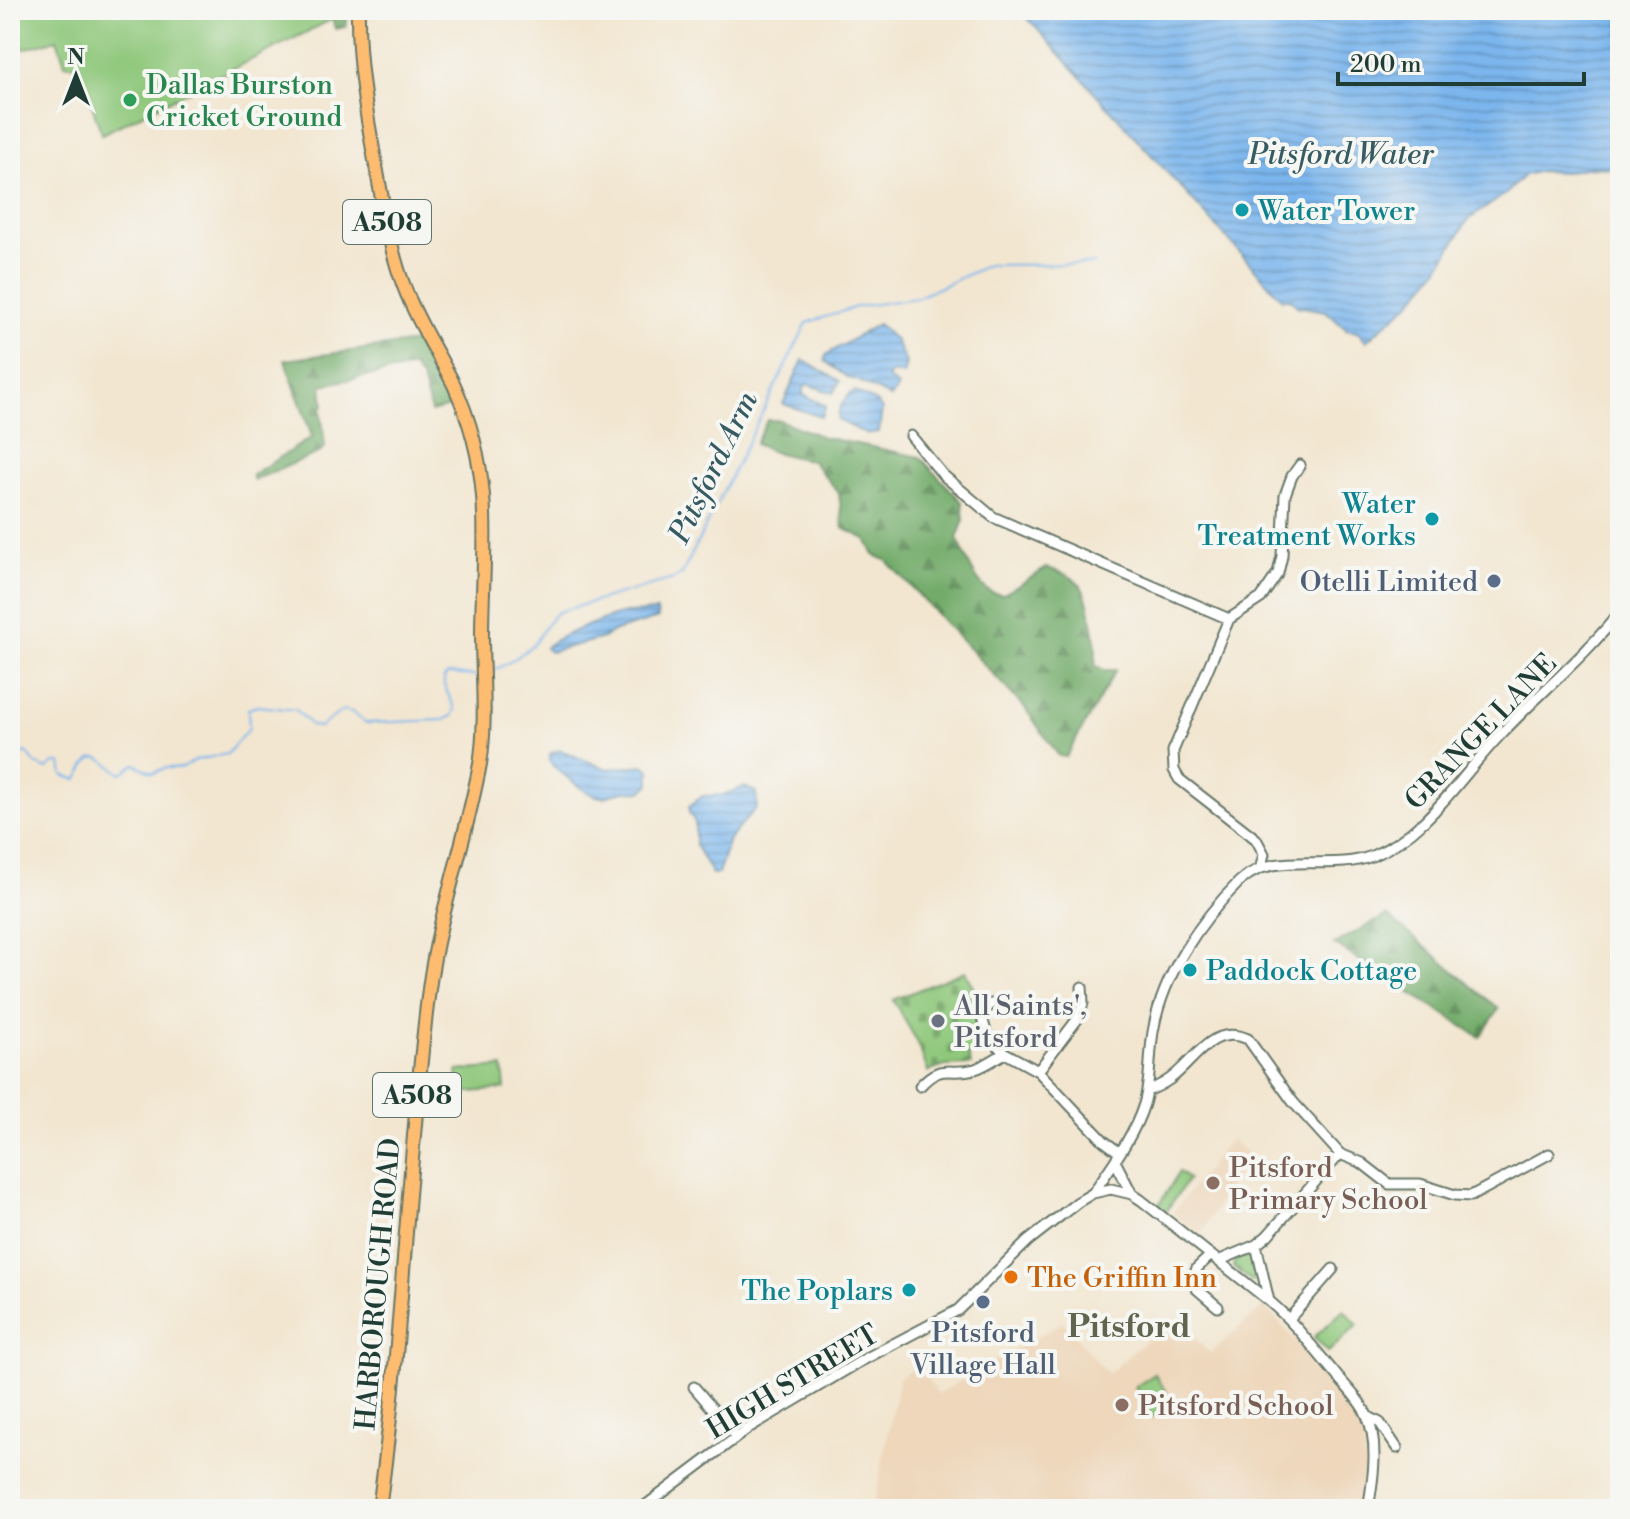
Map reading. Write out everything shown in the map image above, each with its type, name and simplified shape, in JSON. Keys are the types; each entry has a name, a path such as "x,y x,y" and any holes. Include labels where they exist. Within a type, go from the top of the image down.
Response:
{"highway":[{"name":"HARBOROUGH ROAD","path":"358,10 363,89 390,241 408,297 462,404 478,464 485,520 482,649 485,721 479,770 429,984 408,1189 396,1377 379,1509"}],"street":[{"path":"911,436 943,475 993,517 1229,619"},
{"path":"1093,1193 1118,1157 1142,1109 1147,1091 1153,1031 1167,986 1210,914 1239,883 1261,866 1264,854 1256,839 1187,788 1179,779 1173,760 1180,732 1229,619 1261,598 1278,573 1282,556 1285,495 1300,465"},
{"name":"GRANGE LANE","path":"1261,866 1345,862 1370,857 1423,825 1502,733 1592,647 1620,612"},
{"path":"1038,1071 1079,1017 1083,1003 1082,987"},
{"path":"991,1004 981,1014 987,1035 1005,1053 1038,1071 1104,1141 1118,1157 1132,1194"},
{"path":"1147,1091 1170,1079 1217,1037 1227,1033 1238,1034 1248,1039 1293,1102 1340,1154 1362,1163 1389,1184 1420,1184 1465,1197 1482,1191 1549,1154"},
{"path":"920,1086 931,1074 944,1069 974,1070 1005,1053"},
{"path":"1218,1307 1197,1289 1193,1280 1197,1268 1215,1258 1256,1245 1306,1195 1340,1154"},
{"path":"1093,1193 1111,1189 1132,1194 1269,1301 1289,1319 1367,1416 1380,1423 1397,1448"},
{"name":"HIGH STREET","path":"641,1509 736,1436 861,1361 958,1310 1028,1241 1093,1193"},
{"path":"1256,1245 1269,1301"},
{"path":"1289,1319 1333,1269"},
{"path":"694,1387 736,1436"},
{"path":"1367,1416 1373,1442 1368,1509"}],"shaded area":[{"name":"Pitsford Primary School","path":"1231,1139 1247,1153 1200,1237 1172,1213"},
{"name":"Pitsford School","path":"1265,1306 1360,1415 1366,1468 1360,1509 873,1509 899,1378 918,1366 938,1394 1063,1322 1108,1374 1172,1317 1210,1353"}],"green space":[{"name":"Dallas Burston Cricket Ground","path":"10,10 331,10 333,19 102,134 78,66 65,64 57,39 10,53"},
{"path":"330,10 348,10 346,27 335,29"},
{"path":"415,342 449,407 431,412 422,380 413,367 322,385 325,447 321,452 254,480 252,475 312,437 285,360"},
{"path":"767,420 779,420 823,437 920,457 962,502 964,520 957,538 980,583 994,593 1006,593 1047,568 1075,580 1087,600 1096,648 1095,665 1104,670 1116,670 1066,757 1059,756 1024,707 886,560 874,555 866,539 843,528 839,493 812,461 773,452 755,444"},
{"path":"1387,915 1499,1009 1480,1037 1334,944"},
{"path":"965,971 979,1003 977,1029 992,1044 968,1055 971,1065 945,1066 928,1072 917,1041 893,1000"},
{"path":"503,1067 505,1089 459,1093 457,1071"},
{"path":"1179,1172 1188,1179 1165,1213 1157,1208"},
{"path":"1250,1256 1257,1276 1253,1282 1233,1267 1235,1259"},
{"path":"1344,1310 1358,1325 1328,1352 1314,1337"},
{"path":"1155,1374 1174,1405 1153,1417 1135,1387"}],"water":[{"name":"Pitsford Water","path":"1020,10 1620,10 1620,172 1615,168 1589,167 1524,175 1507,193 1468,220 1436,272 1411,302 1366,341 1357,331 1346,329 1326,311 1297,306 1291,299 1282,299"},
{"path":"878,324 895,340 906,363 903,375 892,372 887,377 898,387 891,398 848,378 825,361 826,355"},
{"path":"803,360 840,381 833,393 806,384 802,394 826,406 821,417 783,404"},
{"path":"854,391 876,402 882,409 879,432 866,434 838,420 842,404"},
{"path":"657,611 658,618 615,631 603,638 550,652 545,648 570,633 608,618 626,613"},
{"path":"560,750 607,769 643,765 650,770 650,784 640,791 596,796 553,766 550,754"},
{"path":"744,787 756,792 757,807 729,839 718,874 712,874 695,845 695,822 689,813 689,806 703,796 723,795"}],"waterway":[{"name":"Pitsford Arm","path":"490,672 529,648 558,612 682,574 807,323 856,307 916,298 988,265 1095,264"},
{"name":"Pitsford Arm","path":"10,758 27,753 36,764 47,769 54,763 61,763 63,775 77,780 88,762 97,758 122,773 135,764 153,773 165,768 182,768 196,760 227,754 249,728 248,709 257,706 296,710 312,726 320,727 343,710 352,712 366,723 444,720 452,716 455,709 444,678 448,674 476,676"}],"place":[{"name":"Dallas Burston Cricket Ground","path":"130,100"},
{"name":"Water Tower","path":"1242,210"},
{"name":"Water Treatment Works","path":"1432,519"},
{"name":"Otelli Limited","path":"1494,581"},
{"name":"Paddock Cottage","path":"1190,970"},
{"name":"All Saints', Pitsford","path":"938,1021"},
{"name":"Pitsford Primary School","path":"1213,1183"},
{"name":"The Griffin Inn","path":"1011,1277"},
{"name":"The Poplars","path":"909,1290"},
{"name":"Pitsford Village Hall","path":"983,1302"},
{"name":"Pitsford School","path":"1122,1405"}],"district":[{"name":"Pitsford","path":"1129,1326"}]}
